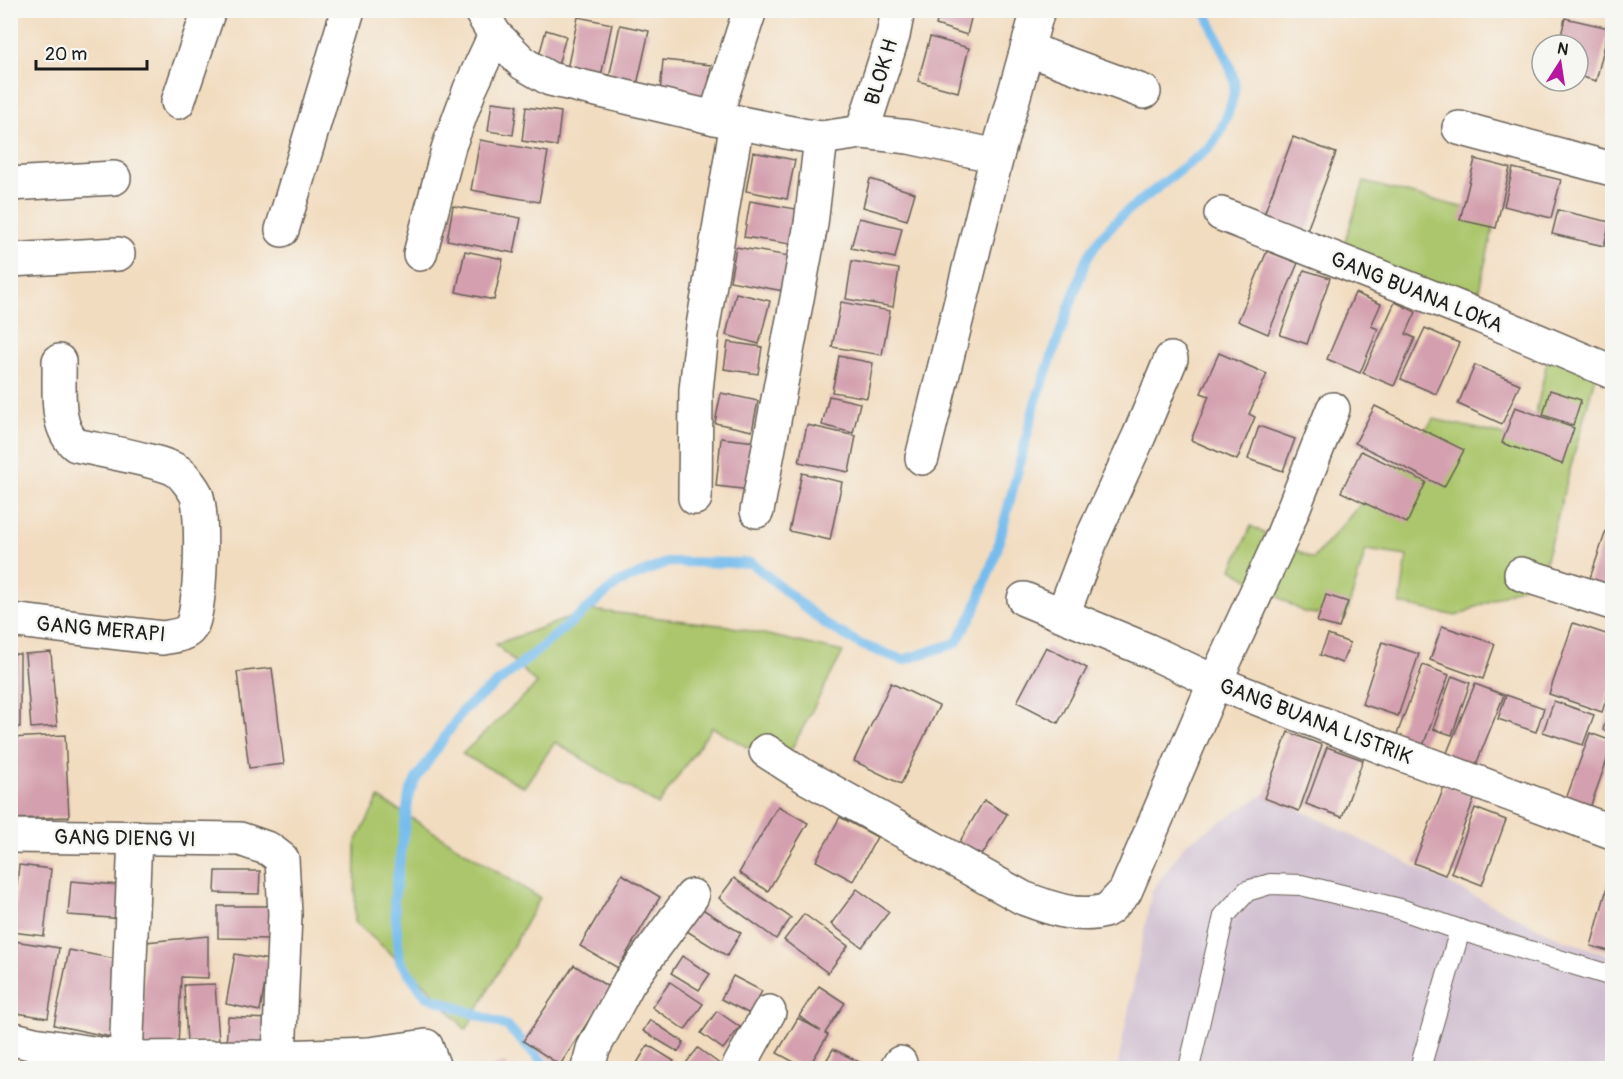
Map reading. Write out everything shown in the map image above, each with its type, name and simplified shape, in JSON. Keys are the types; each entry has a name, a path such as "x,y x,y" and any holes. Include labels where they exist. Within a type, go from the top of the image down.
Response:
{"street":[{"path":"178,102 209,10"},
{"path":"282,230 348,10"},
{"path":"695,498 696,390 726,120 750,10"},
{"name":"BLOK H","path":"862,132 893,36 898,10"},
{"path":"922,458 997,156 1038,10"},
{"path":"488,23 524,64 550,79 726,120 821,138 862,132 909,137 997,156"},
{"path":"420,254 449,146 470,89 488,23"},
{"path":"1027,49 1144,92"},
{"path":"1459,128 1612,169"},
{"path":"757,511 811,224 821,138"},
{"path":"10,184 114,178"},
{"name":"GANG BUANA LOKA","path":"1221,214 1482,317 1612,372"},
{"path":"10,260 118,254"},
{"path":"1063,614 1092,538 1139,436 1171,359"},
{"name":"GANG MERAPI","path":"10,620 162,638 179,636 191,627 198,603 200,514 196,494 179,472 163,465 76,445 68,439 61,418 59,361"},
{"path":"766,751 806,777 1023,898 1054,910 1076,913 1105,911 1125,892 1215,682 1282,537 1333,409"},
{"path":"1521,574 1612,603"},
{"name":"GANG BUANA LISTRIK","path":"1024,598 1215,682 1612,832"},
{"name":"GANG DIENG VI","path":"10,836 240,840 269,849 282,859 285,914 281,1063"},
{"path":"126,1058 135,837"},
{"path":"588,1065 629,982 692,896"},
{"path":"738,1068 769,1012"},
{"path":"19,1049 126,1058 281,1063 376,1053 430,1057"}],"lane":[{"path":"1189,1068 1224,916 1247,891 1270,884 1301,885 1400,909 1460,930 1612,976"},
{"path":"1420,1068 1460,930"}],"shaded area":[{"path":"1266,793 1561,939 1612,956 1612,1068 1117,1068 1152,891 1185,844"}],"green space":[{"path":"1364,182 1496,216 1473,316 1339,260"},
{"path":"1549,352 1597,369 1541,578 1456,616 1400,604 1407,556 1366,550 1345,619 1303,612 1232,569 1251,526 1313,559 1434,419 1530,441"},
{"path":"591,610 728,626 843,652 782,767 712,727 658,805 555,742 524,787 462,754 537,684 496,644"},
{"path":"379,798 540,898 466,1030 426,985 355,922 356,842"}],"building":[{"path":"940,10 973,10 967,35 936,25"},
{"path":"578,17 612,24 600,81 566,74"},
{"path":"1565,18 1609,28 1596,81 1590,79 1590,33 1562,33"},
{"path":"620,25 649,31 635,94 607,88"},
{"path":"546,30 566,36 557,69 537,63"},
{"path":"930,37 969,48 958,92 918,81"},
{"path":"663,60 711,65 707,99 660,93"},
{"path":"492,102 517,105 513,135 488,131"},
{"path":"526,107 561,112 557,146 522,141"},
{"path":"1293,137 1336,153 1303,241 1260,225"},
{"path":"480,140 548,152 539,202 471,190"},
{"path":"753,152 795,160 787,199 746,191"},
{"path":"1475,159 1510,168 1496,228 1460,220"},
{"path":"1513,168 1561,180 1551,218 1504,206"},
{"path":"870,179 915,193 907,220 863,207"},
{"path":"750,201 796,209 791,244 744,237"},
{"path":"453,206 521,218 514,253 447,240"},
{"path":"1558,210 1610,222 1604,246 1552,234"},
{"path":"859,218 902,228 895,258 851,248"},
{"path":"736,247 795,257 789,292 730,281"},
{"path":"465,251 503,259 494,300 456,292"},
{"path":"1267,251 1298,263 1268,334 1238,321"},
{"path":"852,261 899,269 893,307 846,299"},
{"path":"1304,270 1330,278 1307,344 1280,335"},
{"path":"736,293 770,301 759,344 726,335"},
{"path":"1355,293 1381,304 1371,326 1378,329 1360,373 1327,359"},
{"path":"841,302 890,311 882,355 832,347"},
{"path":"1395,302 1416,312 1406,334 1415,338 1394,386 1363,373"},
{"path":"1425,328 1459,343 1436,394 1401,379"},
{"path":"728,342 762,347 758,374 724,369"},
{"path":"1219,353 1267,374 1249,414 1255,417 1237,460 1191,440 1209,396 1201,393"},
{"path":"839,356 873,363 867,398 832,392"},
{"path":"1475,365 1520,384 1502,424 1458,404"},
{"path":"1550,390 1581,400 1573,425 1543,415"},
{"path":"721,393 758,401 752,431 715,423"},
{"path":"829,396 860,403 853,433 822,425"},
{"path":"1375,406 1464,450 1444,487 1355,443"},
{"path":"1515,407 1574,428 1562,464 1502,443"},
{"path":"807,425 856,436 849,472 799,462"},
{"path":"1259,426 1295,439 1283,471 1248,459"},
{"path":"721,438 765,443 759,491 716,486"},
{"path":"1361,451 1426,482 1407,523 1341,492"},
{"path":"802,473 842,482 830,540 789,531"},
{"path":"1612,513 1612,593 1588,584"},
{"path":"1326,595 1348,602 1339,628 1317,622"},
{"path":"1573,623 1612,636 1612,682 1602,712 1549,694"},
{"path":"1442,626 1495,644 1483,679 1430,660"},
{"path":"1328,635 1350,643 1342,663 1320,655"},
{"path":"1382,642 1419,654 1398,716 1362,704"},
{"path":"1046,647 1087,668 1058,723 1017,702"},
{"path":"51,652 57,726 31,728 25,654"},
{"path":"10,654 20,654 20,727 10,727"},
{"path":"1423,665 1449,675 1423,746 1396,737"},
{"path":"272,668 284,764 249,768 237,672"},
{"path":"1452,676 1470,683 1452,735 1433,729"},
{"path":"891,683 939,706 901,784 854,761"},
{"path":"1475,684 1504,695 1473,772 1444,760"},
{"path":"1506,695 1544,708 1536,732 1498,719"},
{"path":"1554,701 1594,715 1583,745 1543,732"},
{"path":"1610,704 1612,704 1612,732 1603,730"},
{"path":"1288,732 1322,745 1299,811 1264,798"},
{"path":"1590,733 1612,741 1612,746 1586,819 1562,810"},
{"path":"65,735 69,817 10,819 10,738"},
{"path":"1327,747 1363,760 1342,817 1306,804"},
{"path":"1445,785 1475,797 1445,875 1414,863"},
{"path":"1612,787 1612,826 1601,822"},
{"path":"984,800 1007,814 981,857 959,843"},
{"path":"778,806 808,823 768,891 739,873"},
{"path":"1475,808 1506,820 1482,885 1451,873"},
{"path":"840,817 877,837 853,881 816,861"},
{"path":"19,865 51,869 44,936 12,932"},
{"path":"1612,870 1612,952 1591,946"},
{"path":"216,871 260,871 259,894 215,893"},
{"path":"622,874 660,897 618,968 580,946"},
{"path":"734,878 791,918 776,939 719,898"},
{"path":"71,881 129,886 126,919 68,915"},
{"path":"857,889 889,912 862,947 831,924"},
{"path":"696,905 741,933 727,956 682,928"},
{"path":"218,906 272,906 271,939 218,938"},
{"path":"804,914 848,946 828,973 784,940"},
{"path":"208,936 208,978 181,977 178,1048 141,1046 146,942"},
{"path":"14,941 59,948 48,1018 10,1012 10,965"},
{"path":"69,950 126,961 111,1037 54,1025"},
{"path":"235,954 269,960 260,1011 226,1004"},
{"path":"682,956 710,974 699,990 671,973"},
{"path":"574,965 610,988 560,1065 523,1041"},
{"path":"733,976 762,991 750,1014 721,999"},
{"path":"670,982 703,1004 685,1030 652,1007"},
{"path":"215,984 219,1041 187,1043 184,985"},
{"path":"819,986 845,1003 825,1033 828,1035 808,1068 805,1068 777,1053 798,1018 821,1031 799,1016"},
{"path":"717,1011 740,1027 723,1049 701,1033"},
{"path":"228,1017 270,1019 269,1048 226,1046"},
{"path":"650,1020 684,1042 678,1052 643,1031"},
{"path":"648,1045 674,1061 669,1068 634,1068"},
{"path":"698,1048 725,1068 682,1068"},
{"path":"833,1049 871,1068 822,1068"},
{"path":"420,1057 422,1068 374,1068"},
{"path":"506,1063 507,1068 488,1068"}],"waterway":[{"path":"548,1068 507,1026 426,996 400,961 394,900 409,795 416,779 463,710 618,583 668,562 752,563 825,624 862,645 903,660 956,643 974,612 997,550 1035,404 1086,260 1101,237 1121,216 1209,148 1227,115 1235,86 1234,80 1205,10"}]}
